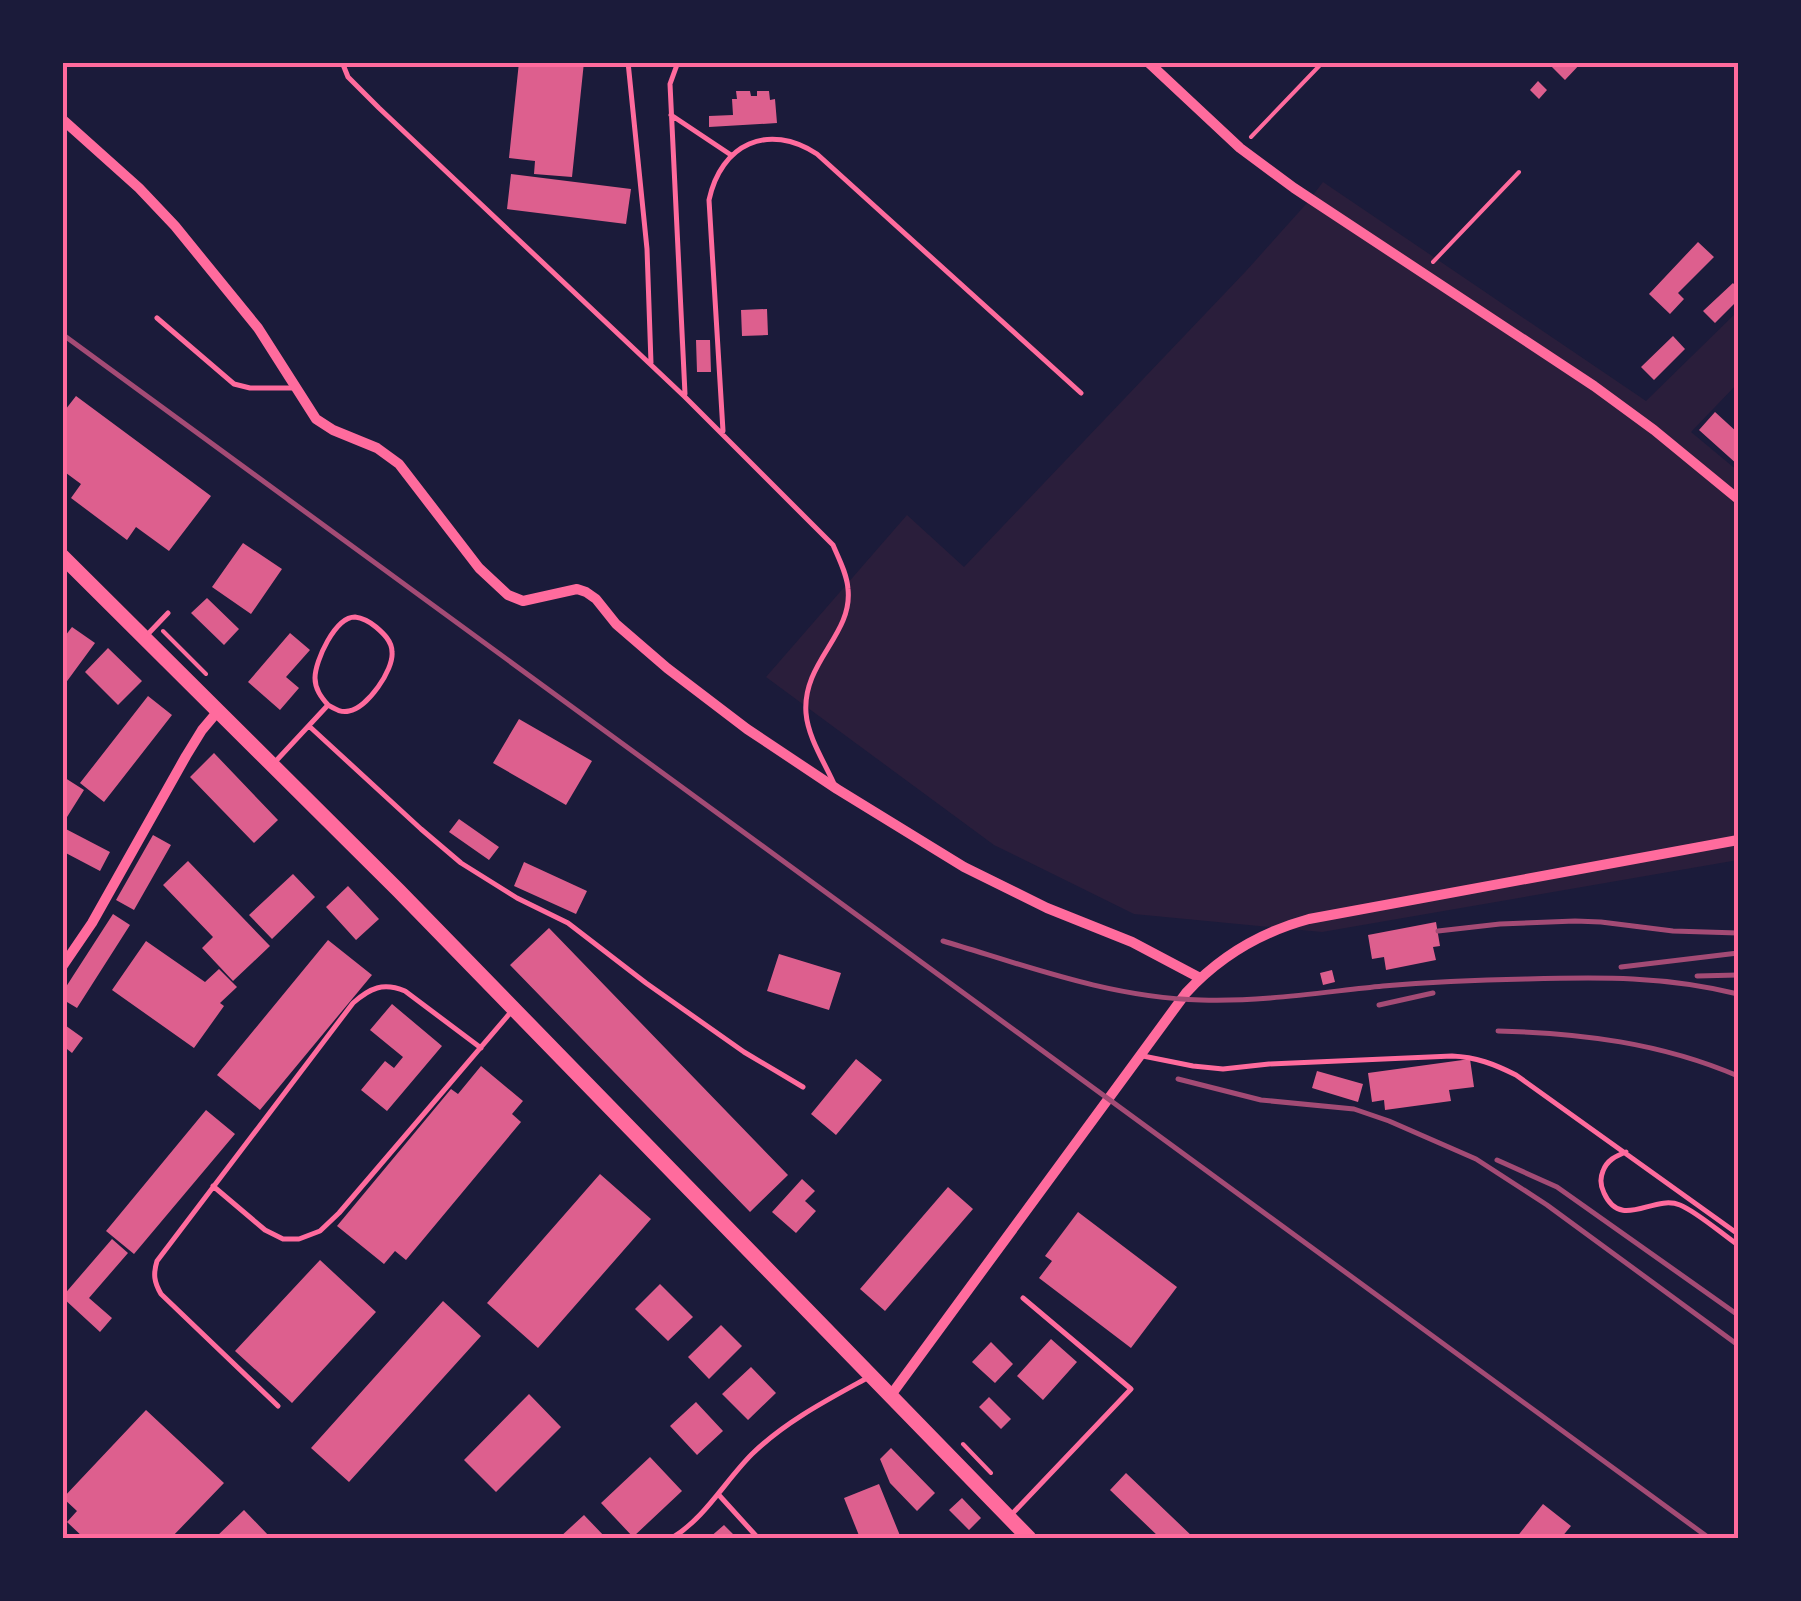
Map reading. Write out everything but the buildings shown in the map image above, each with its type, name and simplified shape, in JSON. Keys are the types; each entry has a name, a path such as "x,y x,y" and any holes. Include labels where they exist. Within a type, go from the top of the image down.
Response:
{"main road":[{"path":"62,556 514,1008 1028,1538"}],"street":[{"path":"1148,63 1240,148 1294,188 1594,386 1738,498"},
{"path":"62,119 175,226 258,328 310,411 324,425 377,448 400,464 479,568 508,595 523,602 577,589 586,592 667,668 837,789 964,867 1047,908 1132,942 1200,978"},
{"path":"62,967 92,923 194,743 218,711"},
{"path":"890,1395 1200,978 1243,946 1309,919 1738,840"}],"lane":[{"path":"342,62 348,77 379,108 685,396 833,545 845,574 848,606 842,624 816,667 806,708 811,734 837,789"},
{"path":"628,62 646,249 651,364"},
{"path":"678,62 670,84 685,396"},
{"path":"671,115 731,155"},
{"path":"723,434 709,200 716,174 731,155 752,144 779,139 816,154 1080,393"},
{"path":"157,318 234,384 296,388"},
{"path":"145,637 168,612"},
{"path":"350,618 370,622 392,646 388,672 355,710 339,711 328,705 315,675 332,634 350,618"},
{"path":"272,764 328,705"},
{"path":"308,726 461,862 518,898 568,923 646,984 744,1052 803,1087"},
{"path":"278,1406 172,1307 155,1284 157,1260 352,1003 376,986 405,991 481,1048"},
{"path":"213,1186 265,1230 283,1239 299,1239 320,1230 514,1008"},
{"path":"1140,1056 1223,1069 1472,1057 1490,1062 1516,1075 1738,1234"},
{"path":"1626,1152 1606,1164 1600,1176 1607,1199 1616,1208 1627,1212 1663,1202 1680,1205 1738,1245"},
{"path":"1009,1518 1131,1389 1023,1298"},
{"path":"672,1538 698,1516 770,1437 872,1375"},
{"path":"718,1494 758,1538"}],"path":[{"path":"1240,148 1323,62"},
{"path":"1423,273 1520,172"}],"shaded area":[{"path":"1323,182 1646,401 1738,311 1738,383 1691,432 1738,471 1738,860 1322,932 1134,914 994,845 766,677 907,515 964,567 1247,270"}],"railway":[{"path":"62,334 1709,1538"},
{"path":"1438,931 1575,921 1738,933"},
{"path":"943,941 1070,979 1168,998 1247,1000 1419,983 1581,978 1658,981 1738,994"},
{"path":"1621,967 1738,953"},
{"path":"1697,976 1738,975"},
{"path":"1379,1005 1433,993"},
{"path":"1498,1031 1620,1042 1680,1055 1738,1076"},
{"path":"1178,1079 1261,1100 1354,1109 1476,1159 1547,1205 1738,1345"},
{"path":"1497,1160 1557,1187 1738,1315"}]}
